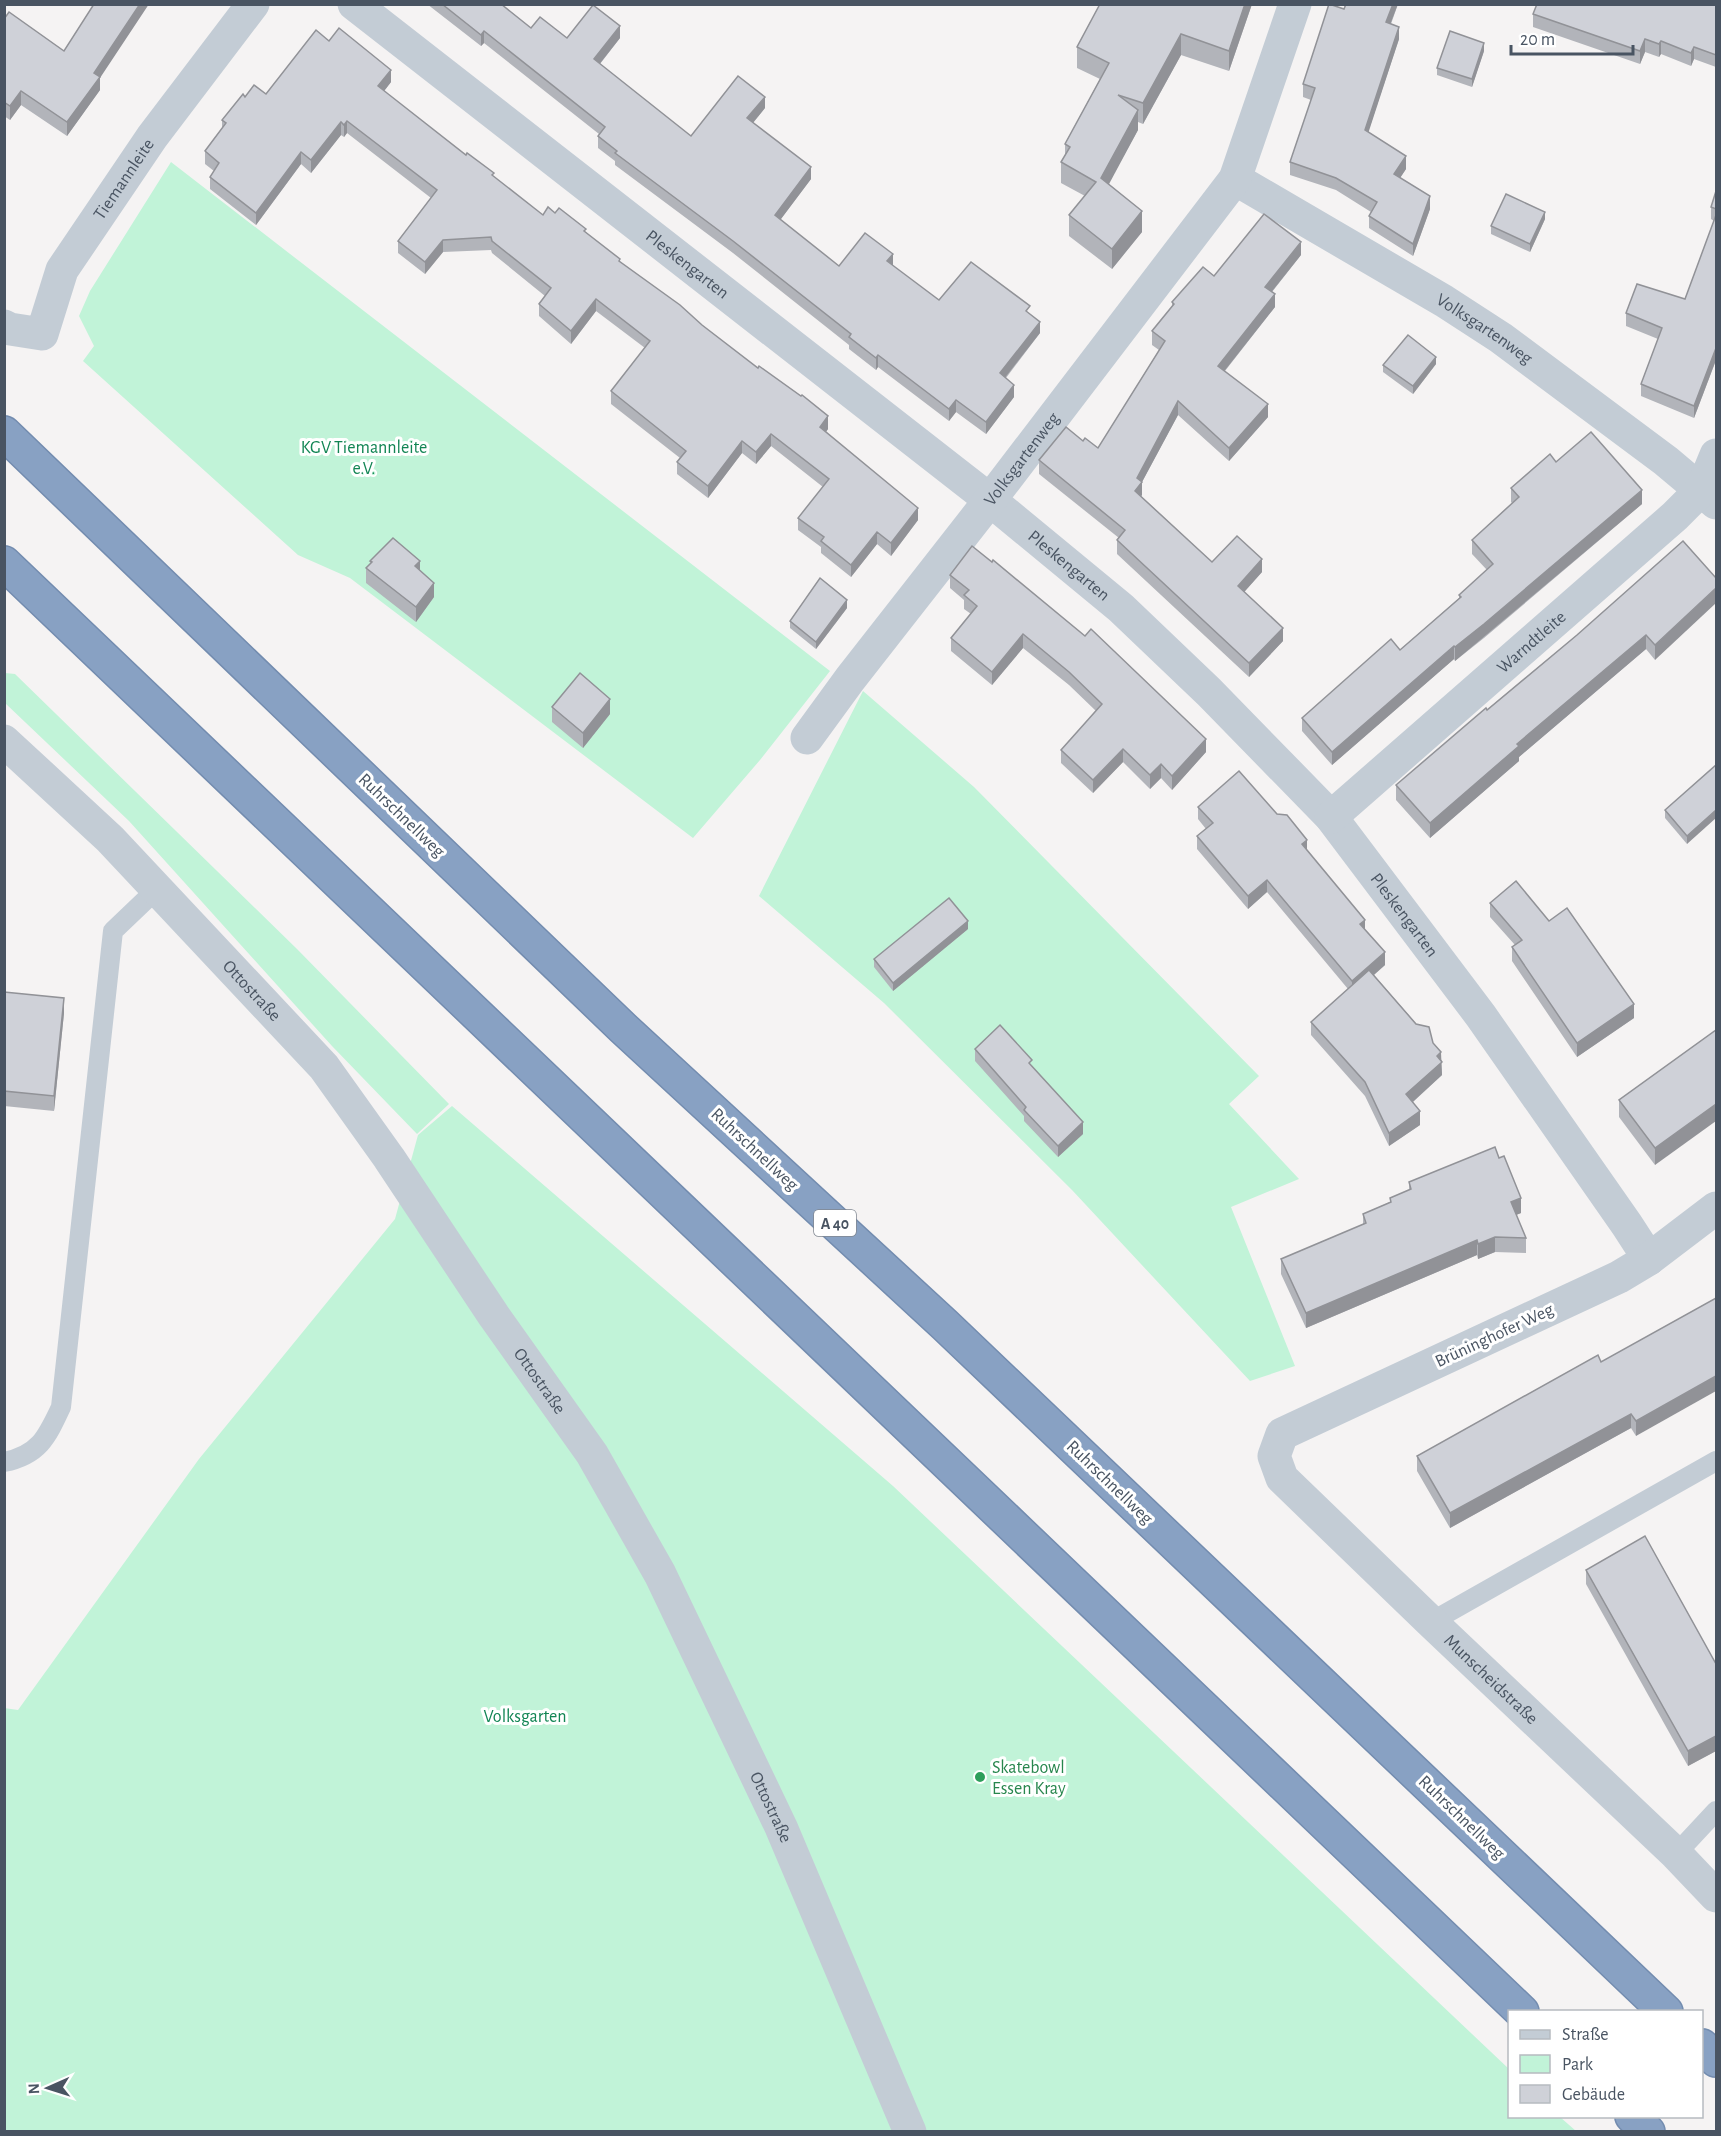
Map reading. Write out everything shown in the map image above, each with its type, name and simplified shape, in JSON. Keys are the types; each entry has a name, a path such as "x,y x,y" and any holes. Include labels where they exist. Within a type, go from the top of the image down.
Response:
{"highway":[{"name":"Ruhrschnellweg","path":"4,433 615,1020 945,1325 1664,2010"},
{"path":"4,563 1520,2010"},
{"path":"1703,2048 1716,2060"},
{"path":"1634,2118 1648,2132"}],"street":[{"name":"Tiemannleite","path":"4,326 42,334 62,270 152,137 253,4"},
{"name":"Pleskengarten","path":"354,4 990,500 1121,608 1209,692 1331,817 1480,1016 1628,1225 1649,1259"},
{"name":"Volksgartenweg","path":"807,738 1235,179 1295,4"},
{"name":"Volksgartenweg","path":"1235,179 1444,301 1501,338 1709,496"},
{"name":"Warndtleite","path":"1331,817 1675,516 1709,496 1716,455"},
{"name":"Ottostraße","path":"4,741 110,839 324,1067 390,1158 494,1316 598,1464 660,1574 782,1827 910,2132"},
{"name":"Brüninghofer Weg","path":"1274,1456 1281,1434 1619,1277 1649,1259 1716,1209"},
{"name":"Munscheidstraße","path":"1274,1456 1282,1478 1676,1854 1716,1896"}],"lane":[{"path":"4,1462 21,1459 42,1444 61,1407 113,931 156,889"},
{"path":"1431,1622 1716,1461"},
{"path":"1676,1854 1716,1811"}],"green space":[{"name":"KGV Tiemannleite e.V.","path":"171,162 830,671 760,760 693,838 350,578 298,555 83,361 94,346 79,316 90,291"},
{"path":"5,673 15,674 297,949 449,1104 417,1134 332,1046 129,821 5,703"},
{"path":"863,691 974,787 1259,1076 1229,1104 1299,1179 1231,1207 1295,1366 1250,1381 1072,1190 884,1003 759,896"},
{"name":"Volksgarten","path":"452,1106 893,1486 1508,2068 1508,2118 1561,2118 1576,2131 5,2131 4,1708 18,1710 199,1459 395,1219 418,1135"}],"building":[{"path":"94,4 140,4 94,73 100,77 67,122 21,91 10,106 4,102 4,19 9,12 64,51"},
{"path":"442,4 501,4 531,28 540,17 567,38 593,5 620,26 594,59 691,136 738,76 765,97 747,118 811,167 775,215 839,266 865,233 893,254 887,261 939,300 971,262 1030,306 1026,311 1040,322 1000,373 1014,385 986,422 956,400 949,409 878,355 876,358 849,337 851,334 733,241 615,153 617,151 598,136 605,127 484,31 481,35"},
{"path":"1100,4 1245,4 1229,51 1181,34 1143,103 1118,95 1138,110 1101,178 1142,211 1112,249 1069,215 1096,182 1061,162 1070,147 1065,144 1109,63 1077,47"},
{"path":"1329,4 1344,9 1346,4 1393,4 1386,22 1399,27 1365,130 1406,156 1394,174 1430,196 1413,244 1369,216 1377,202 1336,178 1290,162 1315,88 1303,84"},
{"path":"1537,4 1716,4 1716,55 1694,47 1691,53 1661,41 1659,44 1645,39 1640,51 1533,14"},
{"path":"339,28 391,70 378,86 466,155 467,153 494,173 492,175 543,215 548,207 555,213 559,208 620,259 619,261 680,305 758,368 759,366 802,395 828,416 820,427 918,508 891,543 877,532 851,565 821,541 824,537 798,518 829,479 771,434 756,452 742,441 708,486 677,462 686,451 611,391 650,341 596,299 571,331 539,304 551,288 492,241 491,237 443,240 425,262 398,241 437,190 347,121 344,125 341,122 311,160 301,152 256,213 210,177 219,163 205,151 226,123 222,120 243,94 245,97 254,85 266,94 316,30 329,41"},
{"path":"1450,31 1484,43 1472,79 1437,68"},
{"path":"1716,191 1716,209 1711,207"},
{"path":"1506,194 1545,212 1530,244 1491,226"},
{"path":"1264,214 1301,242 1265,287 1275,294 1218,366 1268,404 1229,448 1178,401 1137,478 1142,482 1135,491 1212,562 1237,536 1262,559 1238,586 1283,628 1249,663 1117,540 1125,530 1039,460 1066,427 1083,441 1085,438 1098,448 1165,341 1152,331 1174,304 1172,302 1203,267 1214,276"},
{"path":"1716,215 1716,348 1694,406 1641,384 1662,328 1626,313 1637,284 1685,299"},
{"path":"1408,335 1436,357 1413,386 1383,365"},
{"path":"1591,432 1642,490 1484,624 1454,646 1332,752 1302,718 1391,639 1400,650 1461,597 1459,595 1493,564 1472,540 1519,497 1511,488 1550,454 1556,462"},
{"path":"393,538 420,561 415,566 434,583 416,607 366,568"},
{"path":"1683,541 1716,578 1716,588 1655,645 1646,635 1517,744 1519,746 1430,823 1396,785 1486,708 1487,710 1577,635"},
{"path":"972,546 992,562 993,560 1085,636 1091,629 1206,739 1172,776 1161,764 1150,775 1123,749 1093,780 1061,750 1102,704 1069,672 1023,634 992,672 951,638 977,606 964,595 969,590 950,575"},
{"path":"820,578 847,600 816,642 790,621"},
{"path":"580,673 610,699 583,733 552,707"},
{"path":"1716,765 1716,810 1687,836 1665,810"},
{"path":"1239,771 1277,814 1287,815 1307,840 1302,844 1365,920 1360,924 1385,952 1352,981 1267,880 1248,896 1197,836 1213,823 1198,807"},
{"path":"1516,881 1549,921 1567,908 1634,1004 1577,1043 1512,947 1522,940 1490,903"},
{"path":"949,898 968,921 893,983 874,959"},
{"path":"1369,970 1416,1024 1429,1027 1433,1043 1441,1052 1437,1056 1442,1062 1406,1094 1420,1111 1389,1133 1365,1082 1311,1022"},
{"path":"4,992 64,998 54,1096 4,1091"},
{"path":"1000,1025 1032,1060 1029,1063 1083,1122 1058,1146 1024,1110 1026,1107 975,1049"},
{"path":"1716,1030 1716,1104 1655,1148 1619,1100"},
{"path":"1495,1147 1499,1158 1504,1156 1521,1198 1511,1202 1526,1238 1495,1237 1478,1244 1477,1240 1306,1313 1281,1259 1366,1223 1363,1214 1391,1202 1390,1198 1411,1189 1409,1182"},
{"path":"1716,1298 1716,1376 1636,1421 1631,1414 1450,1513 1417,1456 1598,1355 1601,1362"},
{"path":"1645,1536 1716,1664 1716,1736 1688,1751 1586,1570"}],"place":[{"name":"Skatebowl Essen Kray","path":"980,1777"}]}
